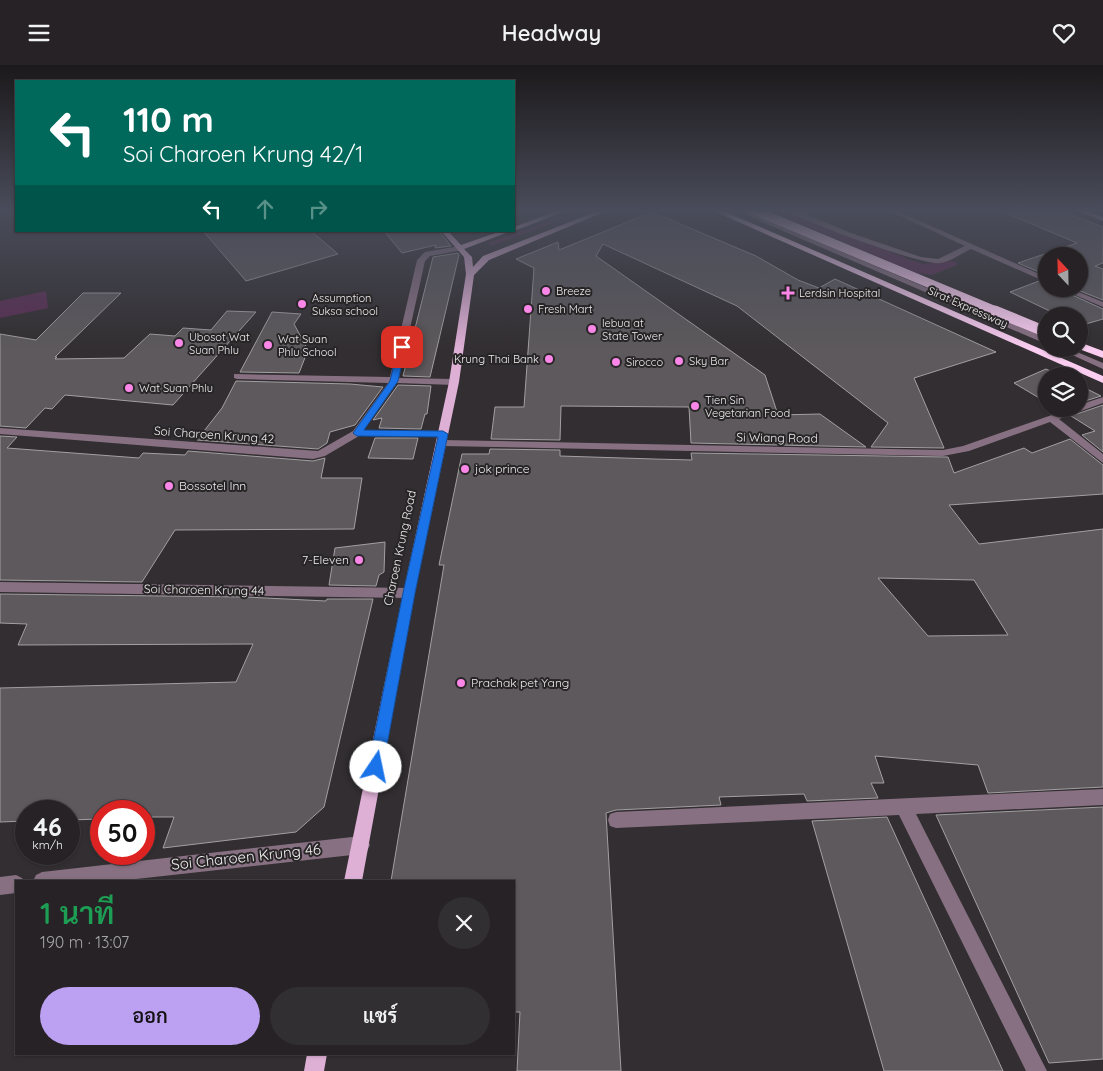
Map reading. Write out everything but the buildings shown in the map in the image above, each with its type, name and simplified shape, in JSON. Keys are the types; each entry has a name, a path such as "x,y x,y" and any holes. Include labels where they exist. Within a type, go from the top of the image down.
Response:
{"highway":[{"name":"Sirat Expressway","path":"819,256 1103,381"},
{"name":"Sirat Expressway","path":"865,256 1038,328"},
{"path":"1088,348 1103,354"}],"main road":[{"path":"470,274 486,259 493,256"},
{"path":"468,257 486,259"},
{"name":"Charoen Krung Road","path":"353,880 409,593 454,382 470,274 468,257"},
{"path":"314,1071 317,1055"}],"street":[{"name":"Soi Charoen Krung 42","path":"0,431 313,455 321,454 357,433 394,381 421,260 426,256"},
{"path":"846,256 1038,338"},
{"path":"868,256 1038,328"},
{"path":"917,256 931,261 947,259 953,256"},
{"path":"991,256 1038,277"},
{"path":"1084,297 1103,305"},
{"path":"1082,357 1103,366"},
{"path":"237,376 454,382"},
{"name":"Si Wiang Road","path":"357,433 443,438 943,453 966,449 1103,400"},
{"path":"1052,419 1103,459"},
{"name":"Soi Charoen Krung 44","path":"0,587 409,593"},
{"path":"616,820 1103,797"},
{"path":"903,805 1037,1071"},
{"name":"Soi Charoen Krung 46","path":"51,880 361,845"},
{"path":"0,887 15,885"}],"shaded area":[{"path":"877,256 900,256 923,264 952,261 958,263 932,275 917,273"},
{"path":"46,291 48,308 0,318 0,301"}],"place":[{"name":"Breeze","path":"546,291"},
{"name":"Lerdsin Hospital","path":"788,293"},
{"name":"Assumption Suksa school","path":"302,304"},
{"name":"Fresh Mart","path":"528,309"},
{"name":"lebua at State Tower","path":"592,329"},
{"name":"Ubosot Wat Suan Phlu","path":"179,343"},
{"name":"Wat Suan Phlu School","path":"268,345"},
{"name":"Krung Thai Bank","path":"549,359"},
{"name":"Sky Bar","path":"679,361"},
{"name":"Sirocco","path":"616,362"},
{"name":"Wat Suan Phlu","path":"129,388"},
{"name":"Tien Sin Vegetarian Food","path":"695,406"},
{"name":"jok prince","path":"465,469"},
{"name":"Bossotel Inn","path":"169,486"},
{"name":"7-Eleven","path":"359,560"},
{"name":"Prachak pet Yang","path":"461,683"}],"route":[{"path":"376,767 409,593 443,434 357,433 394,381 402,347"}]}
